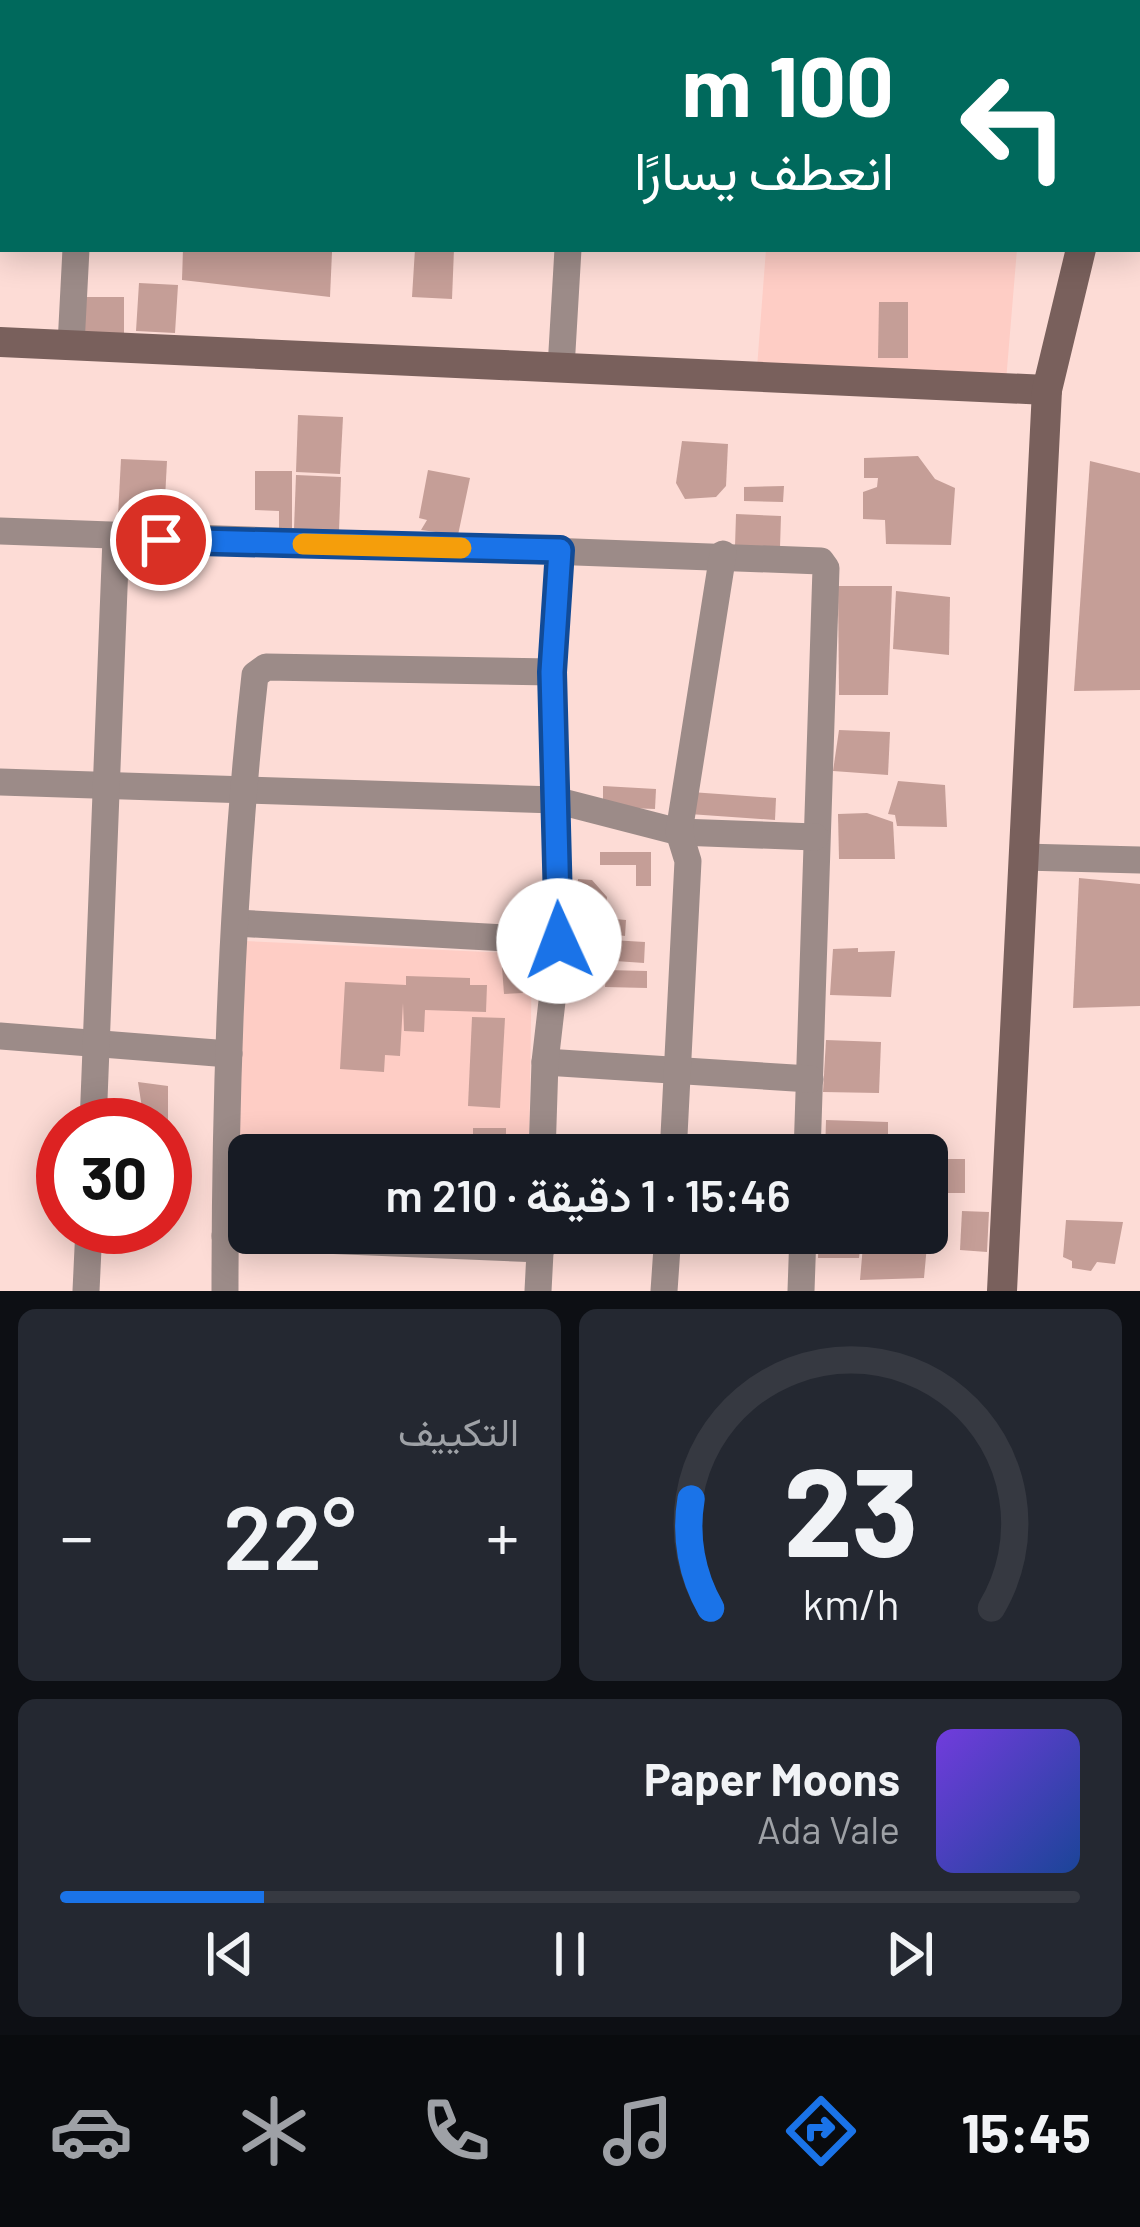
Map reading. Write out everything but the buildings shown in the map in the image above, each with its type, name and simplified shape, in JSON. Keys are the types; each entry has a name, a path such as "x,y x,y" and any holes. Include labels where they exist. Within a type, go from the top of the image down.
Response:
{"main road":[{"path":"1002,1291 1047,390 1080,252"},
{"path":"0,342 1047,390"}],"street":[{"path":"70,345 76,252"},
{"path":"561,368 568,252"},
{"path":"0,531 723,554 810,558 826,568 808,1134"},
{"path":"94,1098 116,538"},
{"path":"543,1134 545,1062 559,941 552,672 560,550"},
{"path":"675,1134 679,1074 675,1052 688,860 679,832 723,554"},
{"path":"225,1291 229,1054 242,791 259,670 552,672"},
{"path":"0,782 555,800 679,832 815,837"},
{"path":"1023,857 1140,860"},
{"path":"236,923 559,941"},
{"path":"0,1036 229,1054"},
{"path":"545,1062 810,1079"},
{"path":"86,1291 87,1254"},
{"path":"538,1291 540,1254"},
{"path":"664,1291 667,1254"},
{"path":"801,1291 802,1254"}],"shaded area":[{"path":"766,252 1017,252 1006,381 757,368"},
{"path":"244,941 532,954 529,1134 239,1134"}],"slow traffic":[{"path":"303,544 461,548"}],"route":[{"path":"161,540 560,550 552,672 559,941"}]}
